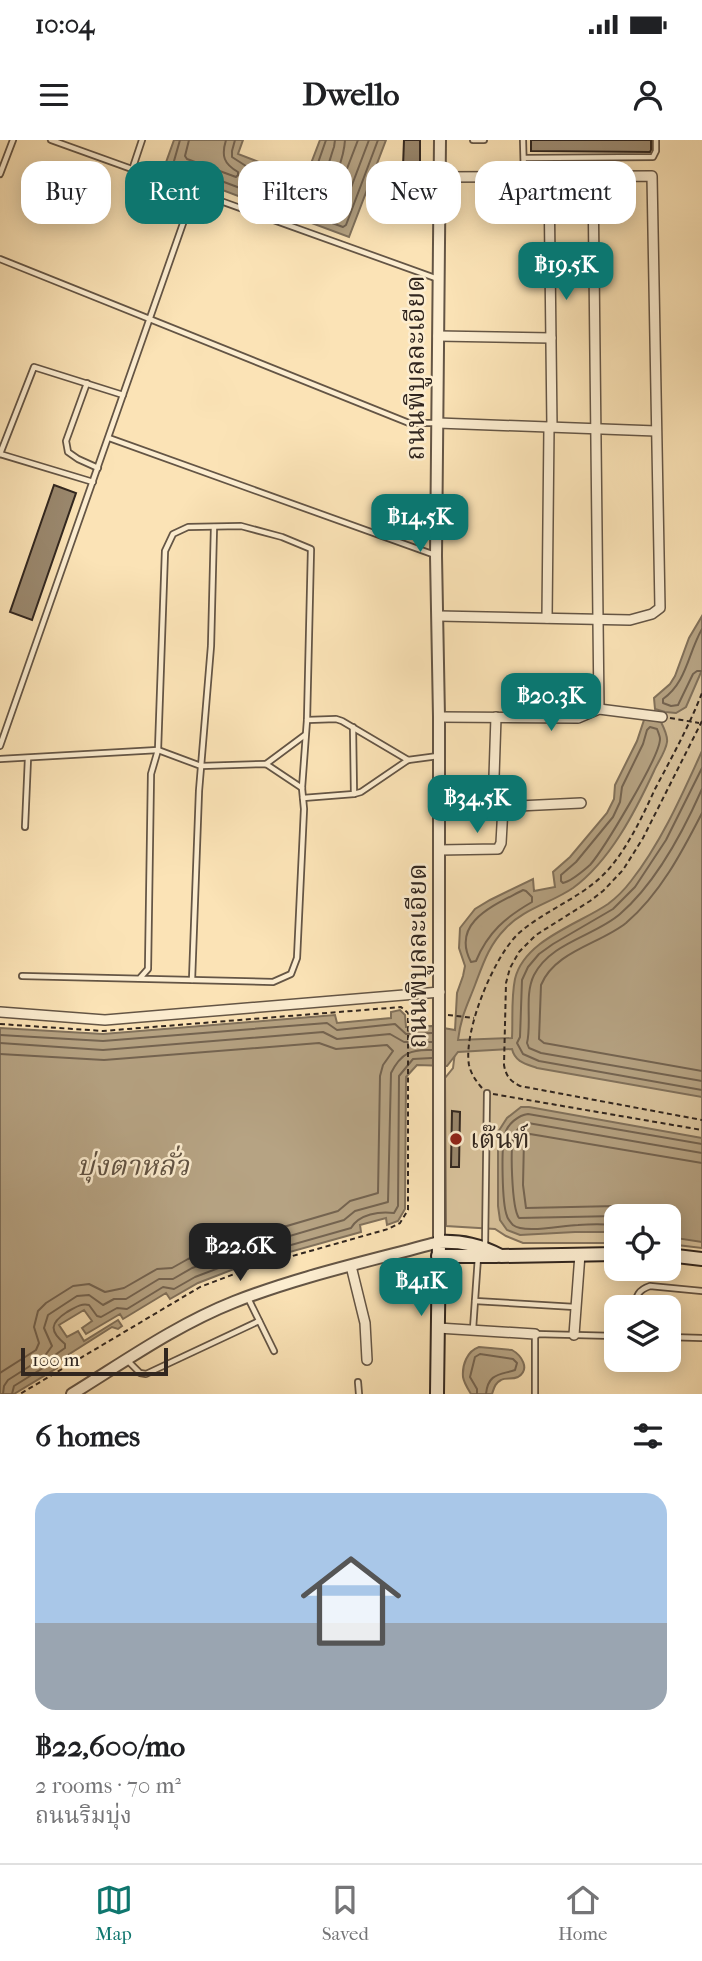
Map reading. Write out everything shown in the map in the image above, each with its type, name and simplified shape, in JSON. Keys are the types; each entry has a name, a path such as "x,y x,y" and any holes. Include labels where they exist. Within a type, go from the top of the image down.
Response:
{"main road":[{"path":"439,1242 457,1241 481,1252 501,1256 604,1254"},
{"name":"ถนนพิบูลละเอียด","path":"437,1394 439,1242"},
{"path":"438,1256 481,1252"},
{"path":"681,1257 702,1259"}],"street":[{"name":"ถนนพิบูลละเอียด","path":"440,140 440,161"},
{"path":"439,616 630,620 652,614 660,608 652,176 636,176"},
{"name":"ถนนพิบูลละเอียด","path":"439,224 436,556 439,616 439,1242"},
{"path":"547,618 551,427 550,224"},
{"path":"594,224 599,709"},
{"path":"438,336 551,338"},
{"path":"438,423 656,431"},
{"path":"439,717 578,718 599,709 662,717"},
{"path":"439,850 498,849 501,844 496,717"},
{"path":"439,813 581,803"},
{"path":"0,1012 105,1020 440,992"},
{"path":"72,1394 168,1335 233,1303 439,1242"},
{"path":"575,1335 580,1254"},
{"path":"351,1266 365,1323 367,1360"},
{"path":"438,1328 535,1334"}],"lane":[{"path":"0,174 2,160 13,140"},
{"path":"51,140 125,167"},
{"path":"135,161 142,140"},
{"path":"473,140 484,140"},
{"path":"523,140 524,158 653,156 656,140"},
{"path":"224,203 438,279"},
{"path":"0,746 183,224"},
{"path":"0,259 409,423 438,423"},
{"path":"93,482 0,454 34,367 124,395"},
{"path":"87,383 66,441 68,452 98,468"},
{"path":"108,438 436,556"},
{"path":"22,976 273,982 291,974 297,958 302,788 307,720 310,549 282,537 241,526 188,527 173,534 164,551 158,750 151,775 148,969 140,978"},
{"path":"192,980 201,766 211,646 214,527"},
{"path":"307,720 336,719 408,760"},
{"path":"353,727 354,794"},
{"path":"0,758 158,750 201,766 266,764 305,735"},
{"path":"303,798 361,792 408,760 439,756"},
{"path":"25,827 28,758"},
{"path":"266,764 302,788"},
{"path":"473,1329 481,1252 487,1093"},
{"path":"638,1295 642,1289 650,1286 702,1291"},
{"path":"248,1298 274,1351"},
{"path":"475,1301 576,1307"},
{"path":"127,1360 140,1373 146,1374 259,1321"},
{"path":"535,1394 535,1334 604,1336"},
{"path":"681,1337 702,1338"},
{"path":"358,1382 359,1394"}],"path":[{"path":"702,693 623,850 605,874 530,925 509,943 494,968 475,1018 468,1053 472,1076 487,1093 702,1130"},
{"path":"662,717 701,722 643,838 613,881 590,901 536,935 519,952 510,968 506,984 504,1065 511,1081 520,1086 702,1120"},
{"path":"452,1016 475,1018"},
{"path":"20,1394 200,1287 250,1268 388,1229 400,1223 408,1210 408,1025"}],"shaded area":[{"path":"702,656 702,1248 681,1245 681,1204 604,1204 604,1243 523,1243 495,1229 446,1226 445,1078 453,1068 459,1020 482,953 500,929 589,868 662,708"}],"water":[{"path":"174,140 243,140 238,154 256,161 238,161 238,196 224,191 224,161 166,161"},
{"path":"320,140 386,140 378,161 366,161 366,192 349,237 314,224 352,224 352,161 312,161"},
{"path":"702,616 702,670 686,707 676,713 655,709 654,698 675,676 689,638"},
{"name":"บุ่งตาหลั่ว","path":"644,720 661,722 666,735 666,745 630,819 610,850 586,877 573,888 520,916 499,935 481,970 463,1018 458,1040 512,1038 514,986 520,965 541,943 608,904 629,884 661,835 702,751 702,1097 537,1068 518,1060 512,1049 458,1052 447,1066 417,1065 406,1077 405,1209 398,1221 387,1225 386,1218 360,1225 361,1232 247,1264 198,1283 170,1299 166,1293 123,1319 120,1314 86,1334 82,1328 92,1321 84,1310 59,1325 67,1337 78,1331 84,1341 118,1320 122,1326 118,1329 112,1327 60,1360 57,1368 14,1394 0,1394 0,1028 103,1034 335,1015 337,1023 391,1018 391,1012 400,1010 405,1015 406,1027 432,1026 455,1030 457,993 465,966 459,948 460,928 475,909 533,879 534,891 555,887 553,872 570,857 607,813 614,799 615,785 637,741"},
{"path":"521,1107 529,1107 702,1138 702,1242 681,1239 681,1204 604,1204 604,1232 520,1235 507,1230 500,1220 498,1206 498,1132 507,1118"},
{"path":"479,1347 512,1350 523,1362 522,1374 499,1381 492,1394 471,1394 466,1386 463,1368 468,1355"}],"building":[{"path":"404,140 420,140 420,161 403,161"},
{"path":"531,140 651,140 651,150 531,151"},
{"path":"54,485 76,493 32,620 10,612"},
{"name":"เต๊นท์","path":"452,1111 460,1112 459,1167 451,1167"}],"place":[{"name":"เต๊นท์","path":"456,1139"}]}
